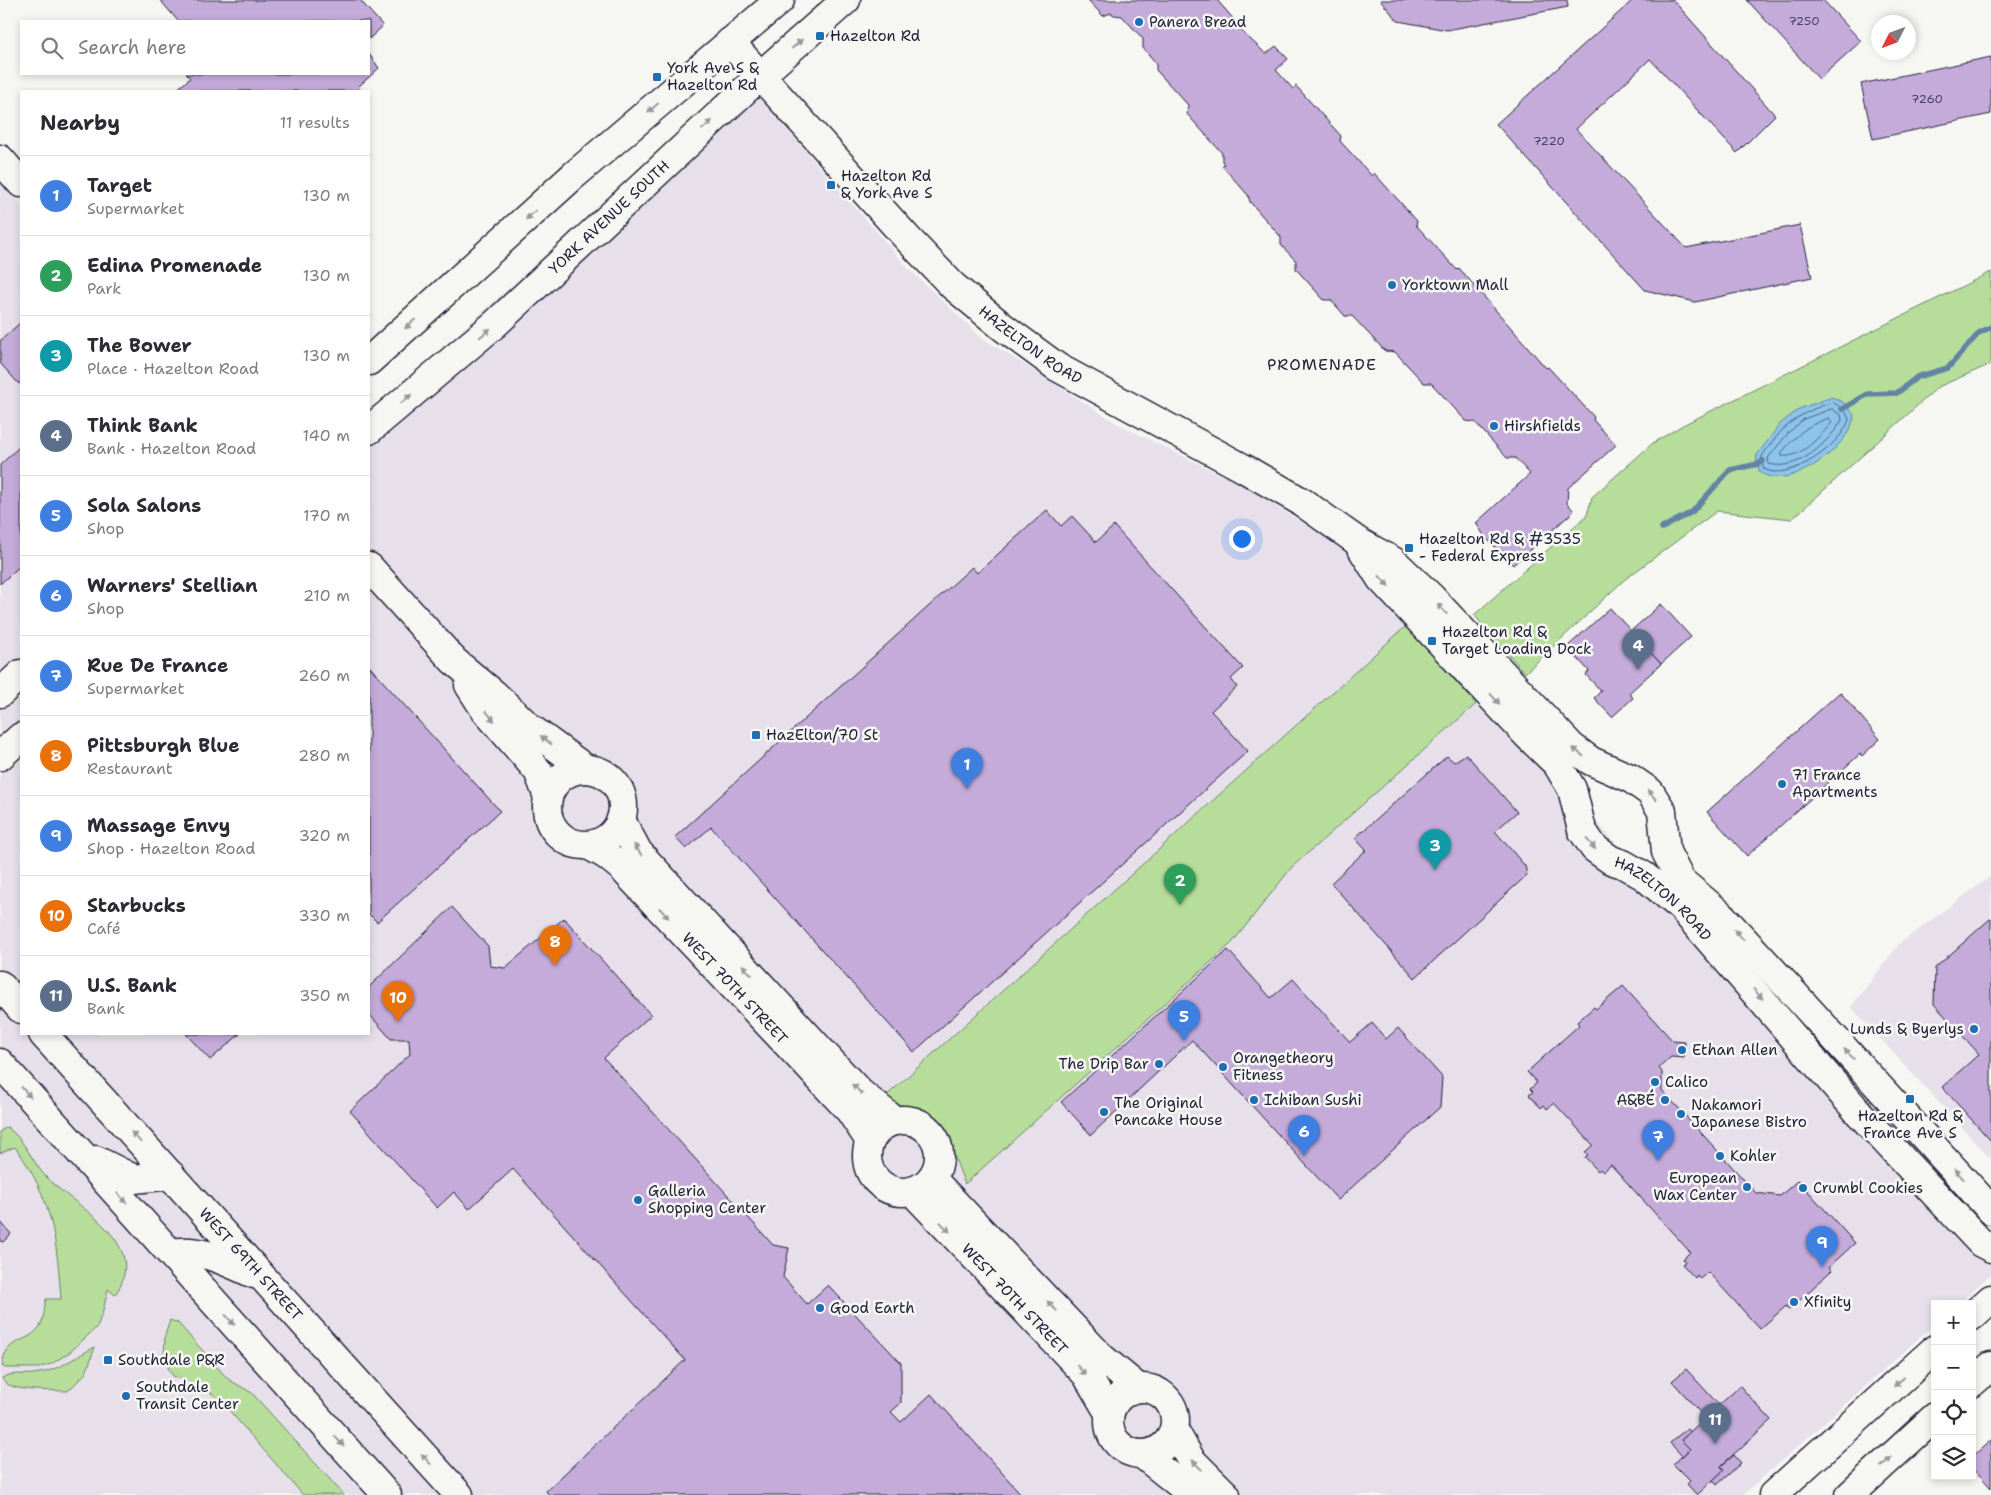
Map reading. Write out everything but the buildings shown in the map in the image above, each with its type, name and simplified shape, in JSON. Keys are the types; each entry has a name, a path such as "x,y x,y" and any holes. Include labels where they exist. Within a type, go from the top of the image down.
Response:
{"street":[{"path":"370,360 573,176 780,0"},
{"name":"YORK AVENUE SOUTH","path":"370,429 495,324 760,76 846,0"},
{"name":"HAZELTON ROAD","path":"730,42 907,238 953,286 1004,328 1057,367 1251,472 1302,502 1356,541 1394,561 1432,598 1572,747 1591,761 1639,783 1650,792 1662,811 1666,852 1681,881 1720,914 1991,1210"},
{"path":"0,159 20,182"},
{"name":"HAZELTON ROAD","path":"1356,541 1381,579 1464,665 1527,735 1558,764 1572,790 1582,830 1594,848 1611,860 1623,864 1659,886 1681,907 1860,1114 1981,1243 1991,1248"},
{"path":"370,568 454,661 494,694 530,728 586,769 605,774 618,788 624,806 621,820 612,835 606,840 590,846 567,842 556,832 548,818 548,797 538,771 485,710 454,661"},
{"path":"0,693 20,675"},
{"path":"0,756 20,739"},
{"path":"548,797 553,785 562,776 573,771 586,769"},
{"path":"1578,810 1580,799 1592,785 1609,776 1621,775"},
{"name":"WEST 70TH STREET","path":"621,820 638,852 859,1092 894,1121"},
{"path":"1623,864 1636,862 1645,857 1658,843 1664,830"},
{"name":"WEST 70TH STREET","path":"590,846 606,854 621,867 850,1111 870,1141"},
{"path":"0,986 20,1008"},
{"name":"WEST 69TH STREET","path":"45,1035 459,1495"},
{"path":"0,1063 387,1495"},
{"path":"906,1120 916,1122 934,1136 939,1158 922,1185 890,1190 876,1180 868,1162 870,1141 876,1132 894,1121 906,1120"},
{"path":"78,1149 110,1169 134,1179 171,1175"},
{"name":"WEST 70TH STREET","path":"922,1185 1102,1358 1138,1388"},
{"name":"WEST 70TH STREET","path":"922,1185 1086,1374 1109,1413"},
{"path":"171,1252 184,1250 209,1254 263,1277"},
{"path":"1976,1312 1991,1299"},
{"path":"1773,1495 1931,1353"},
{"path":"1976,1379 1991,1366"},
{"path":"1143,1455 1163,1448 1170,1440 1174,1430 1174,1410 1168,1400 1159,1392 1138,1388 1119,1396 1109,1413 1108,1424 1116,1443 1128,1452 1143,1455 1193,1495"},
{"path":"1850,1495 1931,1421"},
{"path":"1174,1430 1191,1460 1226,1495"}],"shaded area":[{"path":"742,78 909,269 981,337 1118,424 1252,490 1328,539 1386,586 1991,1264 1991,1274 1962,1300 1931,1300 1931,1328 1743,1495 0,1495 0,180 20,202 20,1035 370,1035 370,413"},
{"path":"1991,876 1991,1159 1851,1007 1899,944"}],"green space":[{"path":"1991,272 1991,364 1938,387 1792,519 1717,511 1624,580 1525,673 1474,615 1587,515 1592,497 1653,443 1683,425"},
{"path":"1406,626 1476,704 1292,867 1232,943 965,1184 950,1146 924,1115 884,1098"},
{"path":"7,1127 19,1138 47,1178 106,1228 117,1243 124,1259 124,1276 115,1295 108,1289 97,1327 70,1352 51,1364 38,1368 5,1368 2,1366 8,1349 35,1332 42,1323 46,1299 61,1299 54,1238 45,1202 27,1165 15,1147 0,1153 0,1131"},
{"path":"170,1320 178,1323 228,1379 252,1393 344,1495 303,1495 220,1400 202,1386 173,1376 164,1356 165,1335"},
{"path":"95,1347 86,1373 68,1391 21,1388 5,1383 2,1378 9,1375 33,1374 51,1370 66,1364"}],"water":[{"path":"1832,397 1844,403 1854,415 1851,427 1843,440 1817,463 1802,472 1786,477 1772,477 1760,472 1756,463 1757,455 1780,424 1799,409"}],"waterway":[{"path":"1842,409 1868,394 1897,393 1917,377 1948,368 1979,333 1991,327"},
{"path":"1662,528 1692,512 1730,470 1758,464 1763,461"}],"place":[{"name":"Panera Bread","path":"1139,22"},
{"name":"Hazelton Rd","path":"820,36"},
{"name":"York Ave S & Hazelton Rd","path":"657,77"},
{"name":"Hazelton Rd & York Ave S","path":"831,185"},
{"name":"Yorktown Mall","path":"1392,285"},
{"name":"Hirshfields","path":"1494,426"},
{"name":"Hazelton Rd & #3535 - Federal Express","path":"1409,548"},
{"name":"Hazelton Rd & Target Loading Dock","path":"1432,641"},
{"name":"Think Bank","path":"1638,670"},
{"name":"HazElton/70 St","path":"756,735"},
{"name":"71 France Apartments","path":"1782,784"},
{"name":"Target","path":"967,789"},
{"name":"The Bower","path":"1435,870"},
{"name":"Edina Promenade","path":"1180,905"},
{"name":"Pittsburgh Blue","path":"555,966"},
{"name":"Starbucks","path":"398,1022"},
{"name":"Lunds & Byerlys","path":"1974,1029"},
{"name":"Sola Salons","path":"1184,1041"},
{"name":"Ethan Allen","path":"1682,1050"},
{"name":"The Drip Bar","path":"1159,1064"},
{"name":"Orangetheory Fitness","path":"1223,1067"},
{"name":"Calico","path":"1655,1082"},
{"name":"Hazelton Rd & France Ave S","path":"1910,1099"},
{"name":"Ichiban Sushi","path":"1254,1100"},
{"name":"A&BÉ","path":"1665,1100"},
{"name":"The Original Pancake House","path":"1104,1112"},
{"name":"Nakamori Japanese Bistro","path":"1681,1114"},
{"name":"Warners' Stellian","path":"1304,1156"},
{"name":"Kohler","path":"1720,1156"},
{"name":"Rue De France","path":"1658,1161"},
{"name":"European Wax Center","path":"1747,1187"},
{"name":"Crumbl Cookies","path":"1803,1188"},
{"name":"Galleria Shopping Center","path":"638,1200"},
{"name":"Massage Envy","path":"1822,1267"},
{"name":"Xfinity","path":"1794,1302"},
{"name":"Good Earth","path":"820,1308"},
{"name":"Southdale P&R","path":"108,1360"},
{"name":"Southdale Transit Center","path":"126,1396"},
{"name":"U.S. Bank","path":"1715,1444"}],"district":[{"name":"PROMENADE","path":"1322,364"}]}
